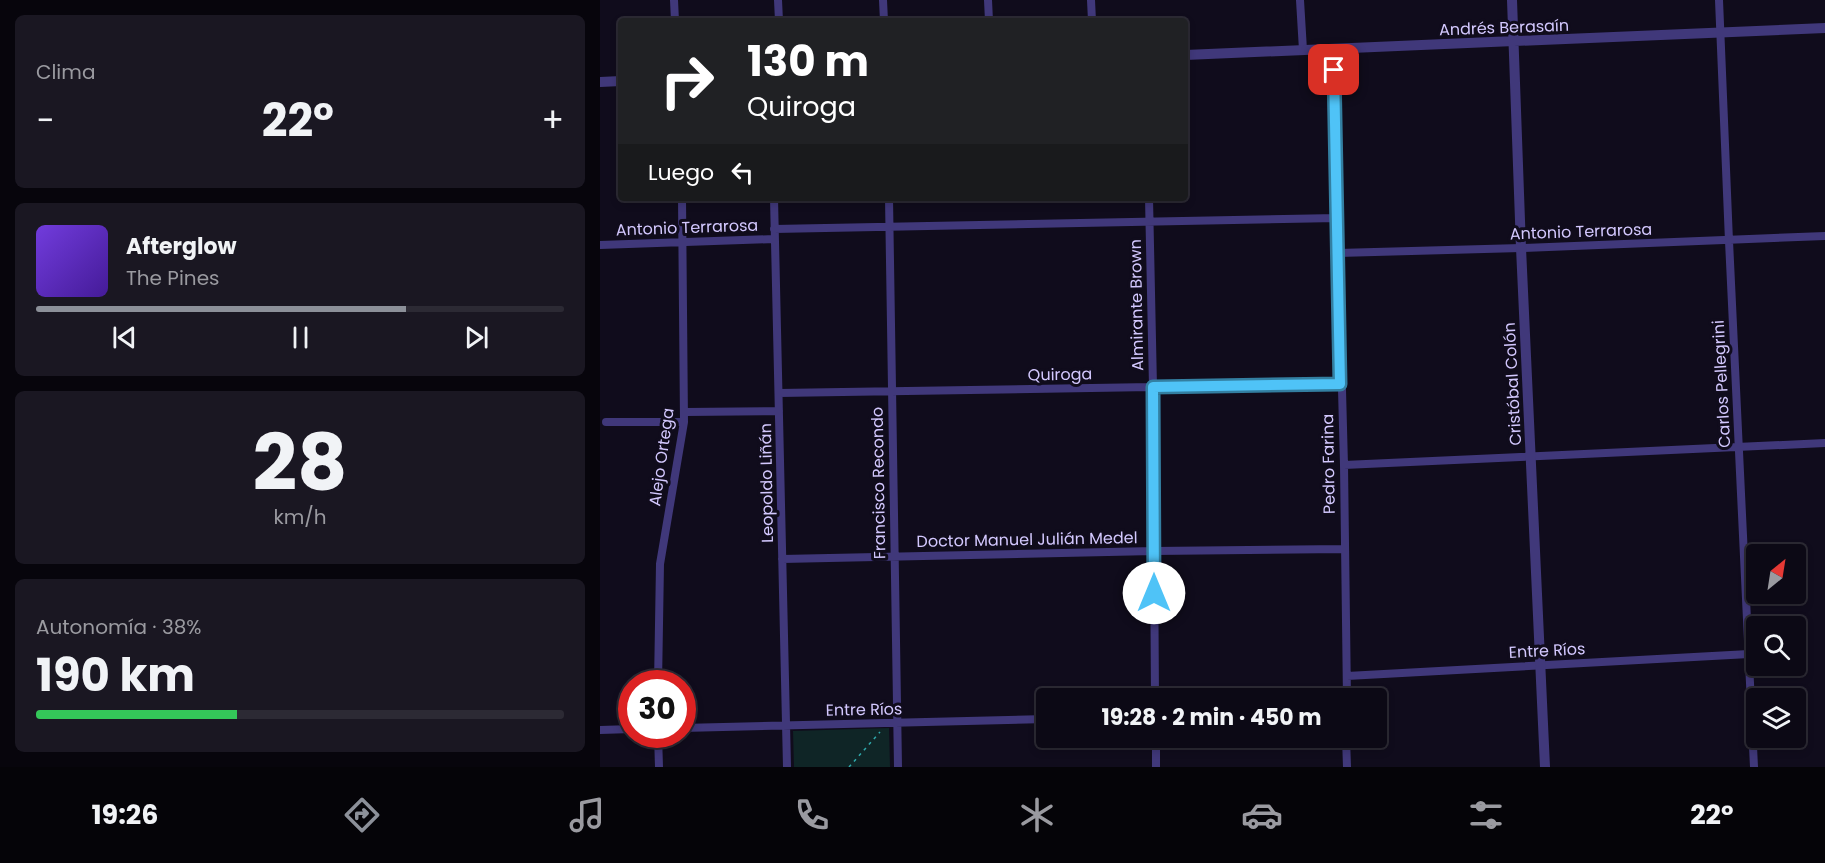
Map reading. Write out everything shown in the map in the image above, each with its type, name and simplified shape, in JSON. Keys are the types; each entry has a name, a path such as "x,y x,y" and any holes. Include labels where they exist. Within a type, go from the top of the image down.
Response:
{"street":[{"path":"674,0 675,18"},
{"path":"778,0 779,18"},
{"path":"883,0 884,18"},
{"path":"988,0 990,18"},
{"path":"1091,0 1092,18"},
{"path":"1300,0 1303,50"},
{"name":"Cristóbal Colón","path":"1512,0 1545,767"},
{"name":"Carlos Pellegrini","path":"1719,0 1747,616"},
{"name":"Andrés Berasaín","path":"1188,55 1825,28"},
{"name":"Pedro Farina","path":"1333,49 1340,384 1344,465 1347,688"},
{"path":"600,82 618,81"},
{"name":"Alejo Ortega","path":"658,670 658,581 685,412 682,201"},
{"name":"Leopoldo Liñán","path":"774,201 788,767"},
{"name":"Francisco Recondo","path":"888,201 894,557 893,723 898,767"},
{"name":"Almirante Brown","path":"1149,201 1155,688"},
{"name":"Antonio Terrarosa","path":"774,229 1337,218"},
{"name":"Antonio Terrarosa","path":"1338,253 1825,236"},
{"name":"Antonio Terrarosa","path":"600,245 774,238"},
{"name":"Quiroga","path":"779,393 1340,384"},
{"path":"685,412 779,411"},
{"path":"606,422 684,422"},
{"path":"1344,465 1825,444"},
{"name":"Doctor Manuel Julián Medel","path":"782,559 1344,549"},
{"name":"Entre Ríos","path":"1347,676 1746,654"},
{"name":"Carlos Pellegrini","path":"1750,676 1754,767"},
{"name":"Entre Ríos","path":"696,728 1036,719"},
{"path":"600,730 618,729"},
{"path":"659,748 660,767"},
{"path":"1156,748 1156,767"},
{"path":"1346,748 1347,767"}],"path":[{"path":"849,767 893,723"}],"green space":[{"path":"889,728 890,767 794,767 793,731"}],"route":[{"path":"1154,593 1153,387 1340,384 1334,70"}]}
